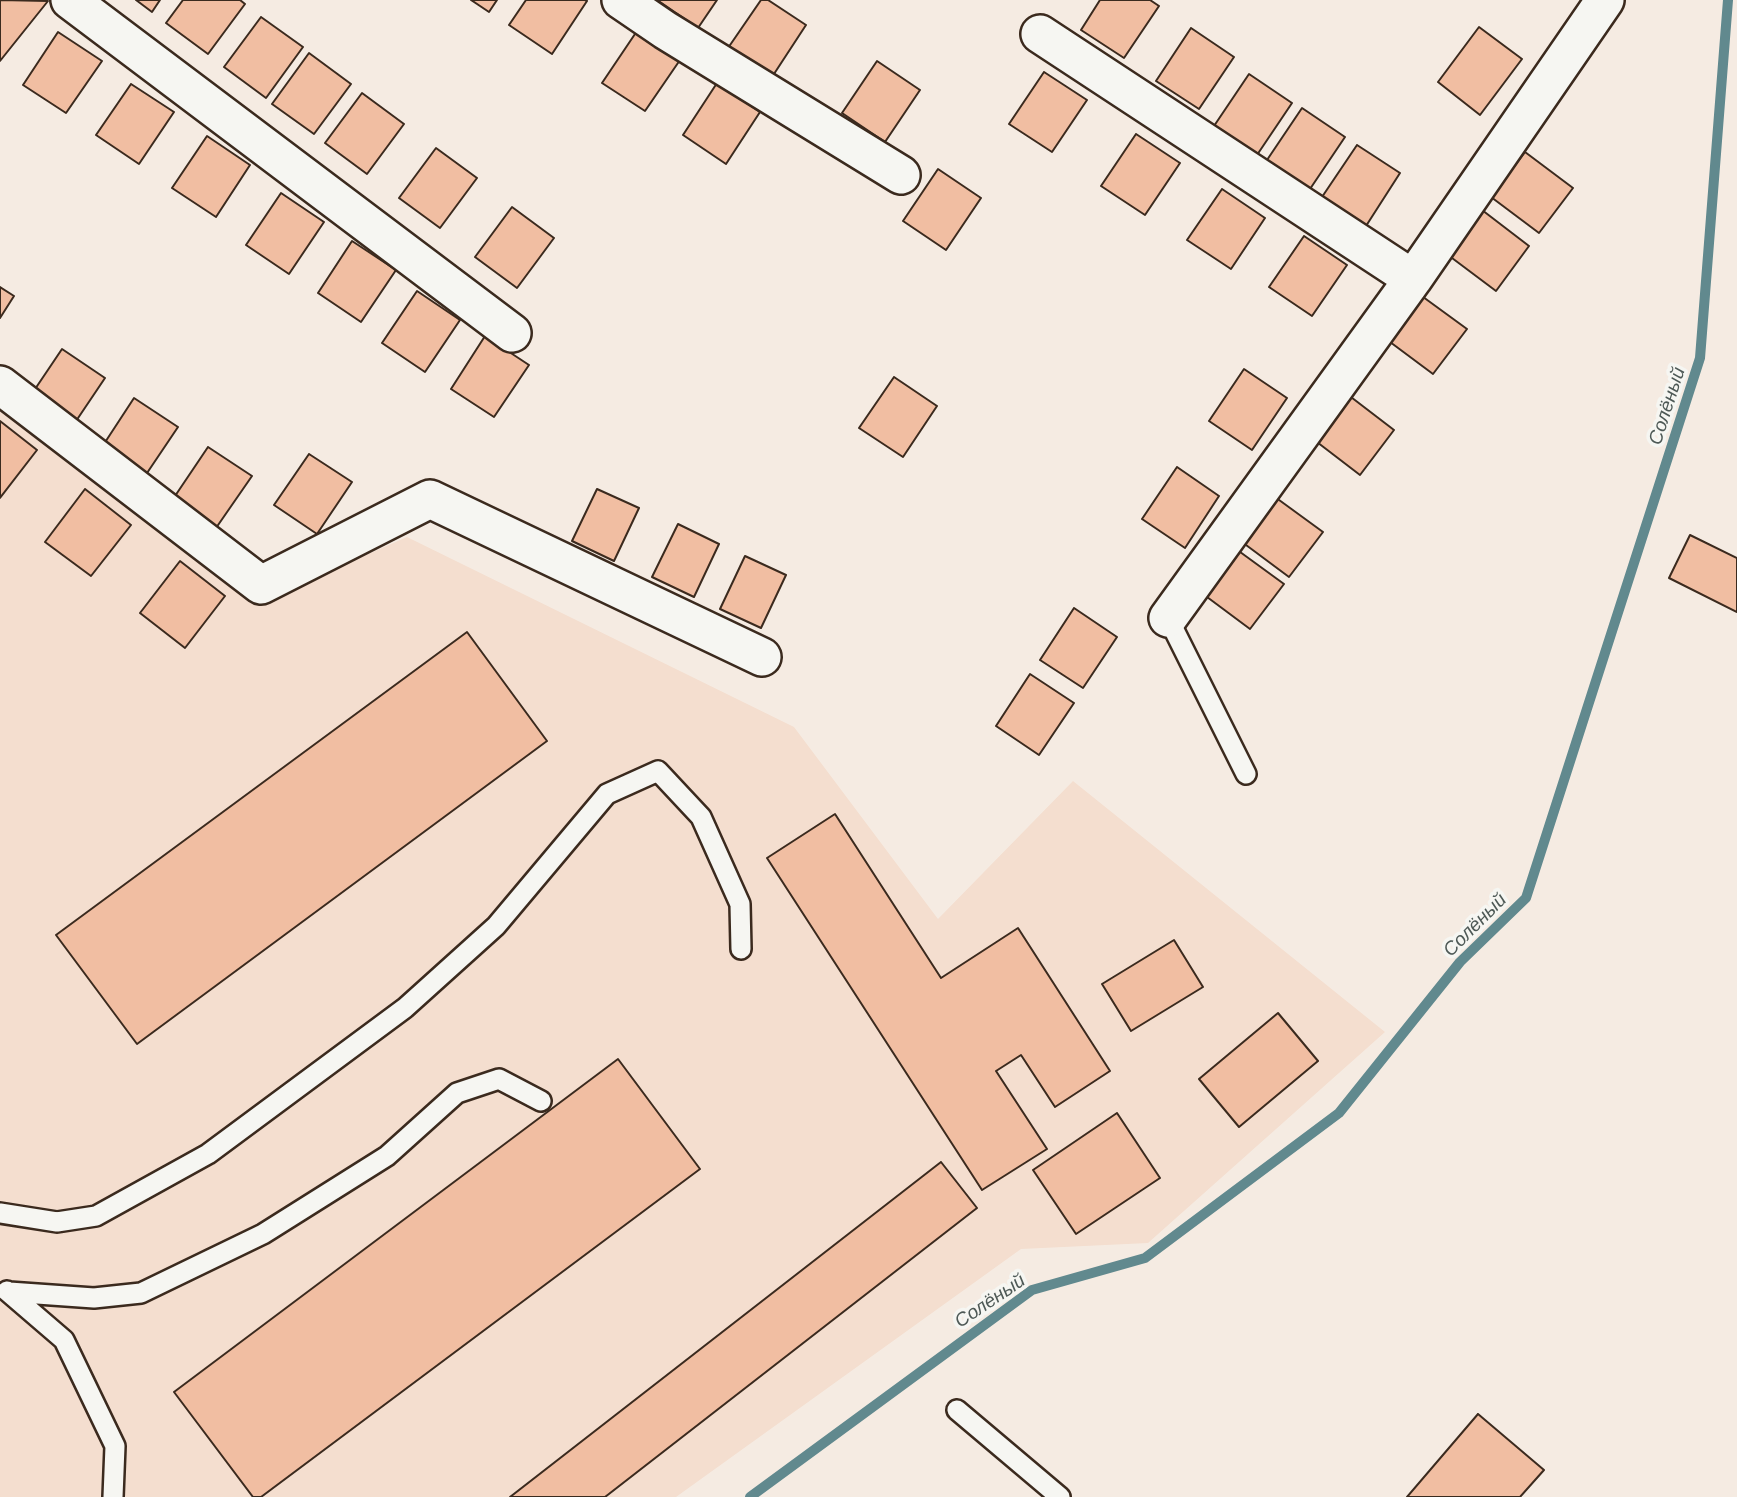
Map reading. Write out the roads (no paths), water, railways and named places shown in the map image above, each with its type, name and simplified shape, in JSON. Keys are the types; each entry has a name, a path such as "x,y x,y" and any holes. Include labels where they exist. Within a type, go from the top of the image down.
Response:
{"street":[{"path":"71,0 512,333"},
{"path":"621,0 665,30 901,175"},
{"path":"1168,618 1413,279 1605,0"},
{"path":"1040,34 1413,279"},
{"path":"0,385 261,584 430,499 762,657"}],"lane":[{"path":"1168,618 1246,774"},
{"path":"0,1213 57,1222 96,1216 208,1154 405,1008 496,926 607,794 658,771 701,817 740,904 741,949"},
{"path":"5,1290 94,1298 141,1293 263,1234 387,1156 457,1093 499,1079 541,1101"},
{"path":"5,1290 64,1340 115,1446 113,1497"},
{"path":"957,1410 1060,1497"}],"waterway":[{"name":"Солёный","path":"750,1497 1032,1290 1145,1258 1339,1113 1460,962 1526,898 1700,358 1728,0"}]}
